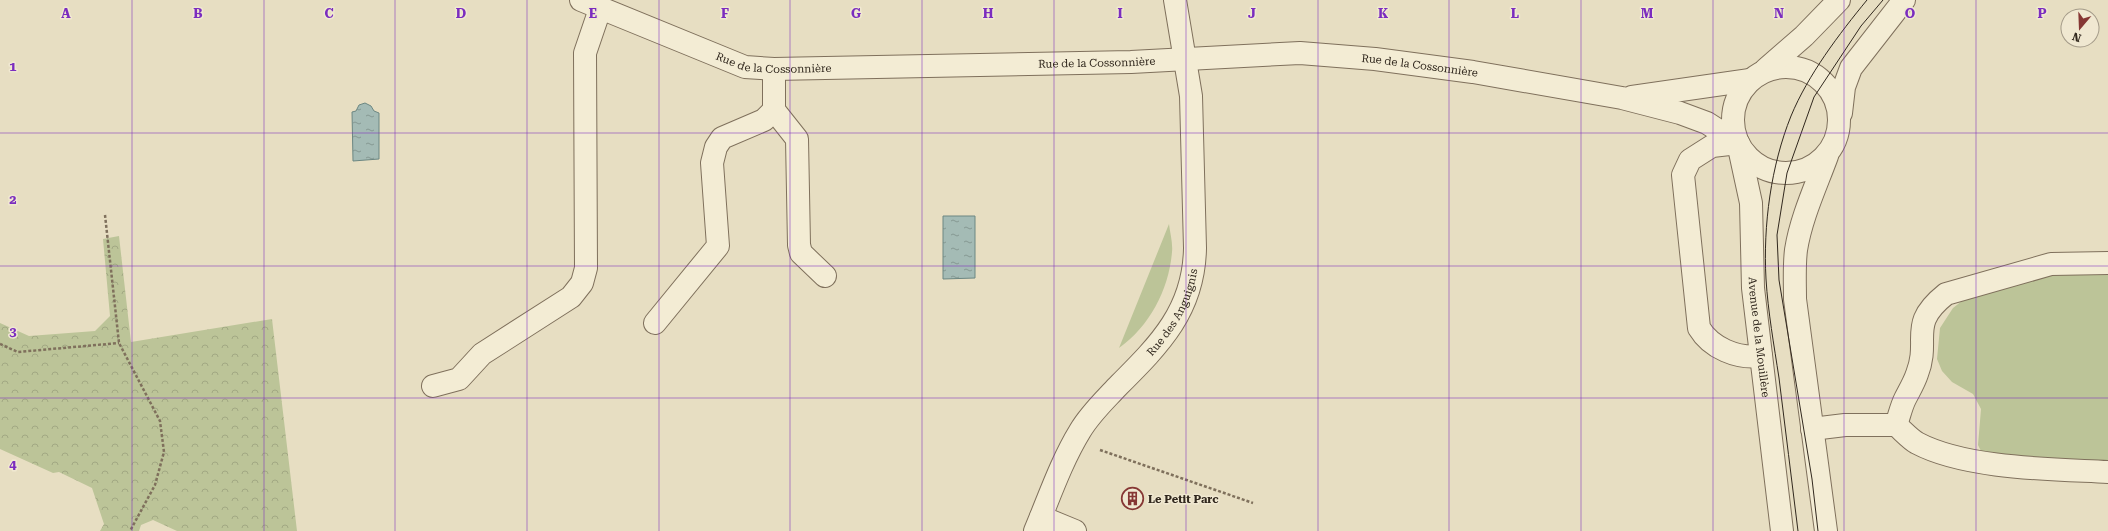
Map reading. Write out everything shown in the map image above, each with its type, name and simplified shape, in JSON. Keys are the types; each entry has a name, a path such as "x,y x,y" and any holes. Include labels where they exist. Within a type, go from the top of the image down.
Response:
{"street":[{"name":"Rue des Anguignis","path":"1038,524 1080,430 1097,408 1148,356 1174,323 1189,293 1195,270 1191,96 1175,0"},
{"path":"1826,156 1816,165 1802,171 1780,173 1760,166 1747,156 1738,143 1733,127 1734,110 1739,93 1757,75 1804,36 1839,0"},
{"path":"1826,531 1795,299 1796,250 1803,222 1826,156 1836,140 1840,122 1844,87 1851,68 1863,50 1904,0"},
{"name":"Rue de la Cossonnière","path":"591,4 745,67 774,69 1131,62 1300,53 1375,59 1473,72 1622,98 1680,113 1707,123 1738,143"},
{"path":"433,386 458,379 482,354 571,297 582,283 586,268 585,53 591,4"},
{"path":"1757,75 1780,66 1791,66 1817,75 1833,93 1839,107 1840,122"},
{"path":"774,69 774,110 797,139 799,245 801,254 825,276"},
{"name":"Rue de la Cossonnière","path":"1622,98 1757,75"},
{"path":"655,323 718,246 712,162 716,147 722,138 764,120 774,110"},
{"path":"1738,143 1712,146 1690,160 1683,175 1698,328 1704,337 1736,356 1761,356"},
{"name":"Avenue de la Mouillère","path":"1738,143 1751,203 1753,288 1782,531"},
{"path":"1896,425 1904,401 1917,375 1920,363 1922,325 1932,305 1946,294 2051,264 2108,263"},
{"path":"1812,429 1845,425 1896,425 1916,442 1936,452 1982,462 2108,472"},
{"path":"1038,524 1075,531"}],"path":[{"path":"105,215 119,343 160,421 164,452 155,485 130,531"},
{"path":"0,344 18,352 119,343"},
{"path":"1099,450 1253,503"}],"green space":[{"path":"1169,224 1172,252 1167,280 1162,293 1149,318 1130,339 1119,348"},
{"path":"119,236 131,342 272,319 297,531 177,531 153,520 141,525 139,531 100,531 104,524 92,488 59,472 53,473 0,449 0,323 29,336 95,331 110,316 103,239"},
{"path":"2108,273 2108,463 1987,454 1981,451 1978,445 1981,409 1973,394 1952,382 1942,371 1937,359 1940,328 1953,308 1967,297 2048,275"}],"water":[{"path":"365,103 371,106 374,111 379,113 379,159 353,161 352,112 356,111 359,105"},
{"path":"943,216 975,216 975,278 943,279"}],"tram line":[{"path":"1798,531 1767,291 1765,259 1767,217 1778,155 1791,116 1815,70 1867,0"},
{"path":"1818,531 1812,479 1779,280 1777,235 1787,173 1814,97 1861,26 1883,0"}],"place":[{"name":"Le Petit Parc","path":"1133,499"}]}
